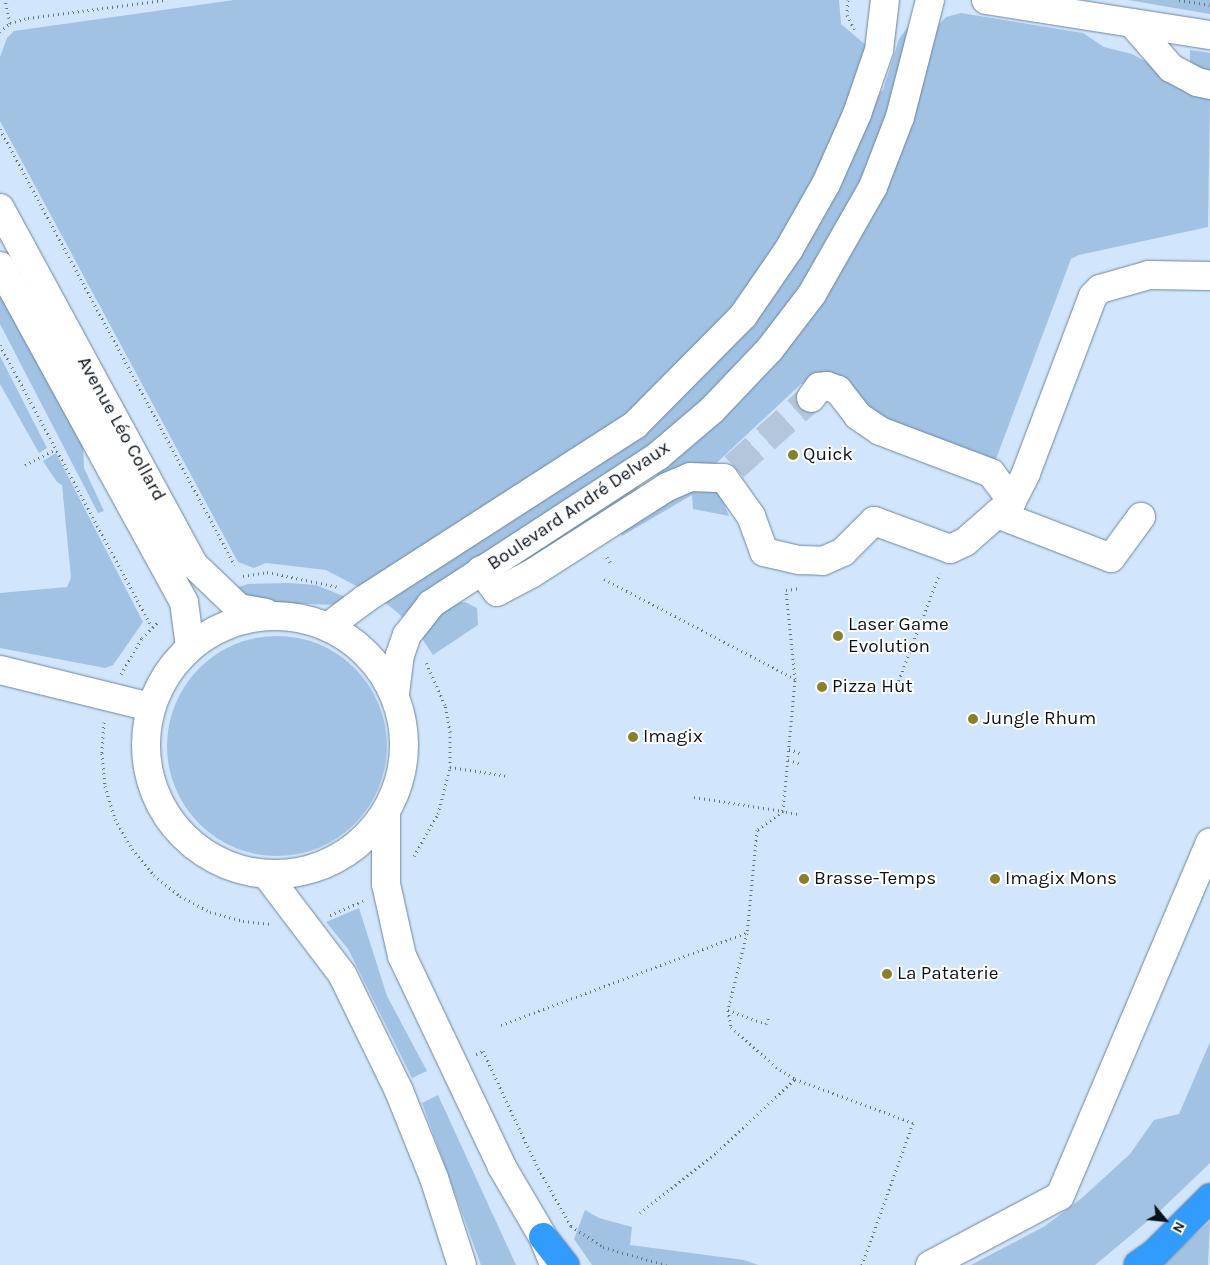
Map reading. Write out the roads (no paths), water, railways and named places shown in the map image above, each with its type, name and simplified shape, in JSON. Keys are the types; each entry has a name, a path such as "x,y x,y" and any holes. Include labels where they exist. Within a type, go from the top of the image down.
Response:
{"highway":[{"path":"1138,1265 1155,1253 1210,1198"},
{"path":"542,1236 565,1265"}],"street":[{"name":"Boulevard André Delvaux","path":"329,626 365,599 635,425 743,316 789,249 826,184 857,114 879,50 885,0"},
{"path":"882,30 920,0"},
{"name":"Boulevard André Delvaux","path":"395,694 400,655 407,635 431,604 658,456 712,410 770,349 812,294 873,187 900,117 930,0"},
{"path":"986,0 1210,36"},
{"path":"1132,24 1171,68 1197,82 1210,85"},
{"name":"Avenue Léo Collard","path":"0,208 193,564 213,587 238,608 273,614"},
{"name":"Avenue Léo Collard","path":"0,266 184,602 190,647"},
{"path":"481,570 497,592 532,574 667,487 690,477 729,472 751,516 764,552 800,560 823,561 843,552 874,521 950,549 965,542 1004,508 1026,472 1093,296 1100,289 1149,275 1210,276"},
{"path":"811,398 819,387 827,386 838,390 858,416 880,431 991,473 1004,508 1111,558 1141,517"},
{"path":"273,614 302,617 329,626 357,643 379,666 395,694 403,724 404,754 399,785 386,813 363,840 334,860 301,872 266,874 237,869 210,857 187,840 168,818 155,792 147,764 146,735 151,707 166,674 190,647 215,630 243,619 273,614"},
{"path":"0,670 151,707"},
{"path":"386,813 386,884 402,956 502,1167 542,1236 554,1265"},
{"path":"930,1265 1060,1196 1210,842"},
{"path":"266,874 342,974 399,1091 434,1178 462,1265"}],"tunnel":[{"path":"734,467 811,398"}],"place":[{"name":"Quick","path":"793,455"},
{"name":"Laser Game Evolution","path":"838,636"},
{"name":"Pizza Hut","path":"822,687"},
{"name":"Jungle Rhum","path":"973,719"},
{"name":"Imagix","path":"633,737"},
{"name":"Brasse-Temps","path":"804,879"},
{"name":"Imagix Mons","path":"995,879"},
{"name":"La Pataterie","path":"887,974"}]}
